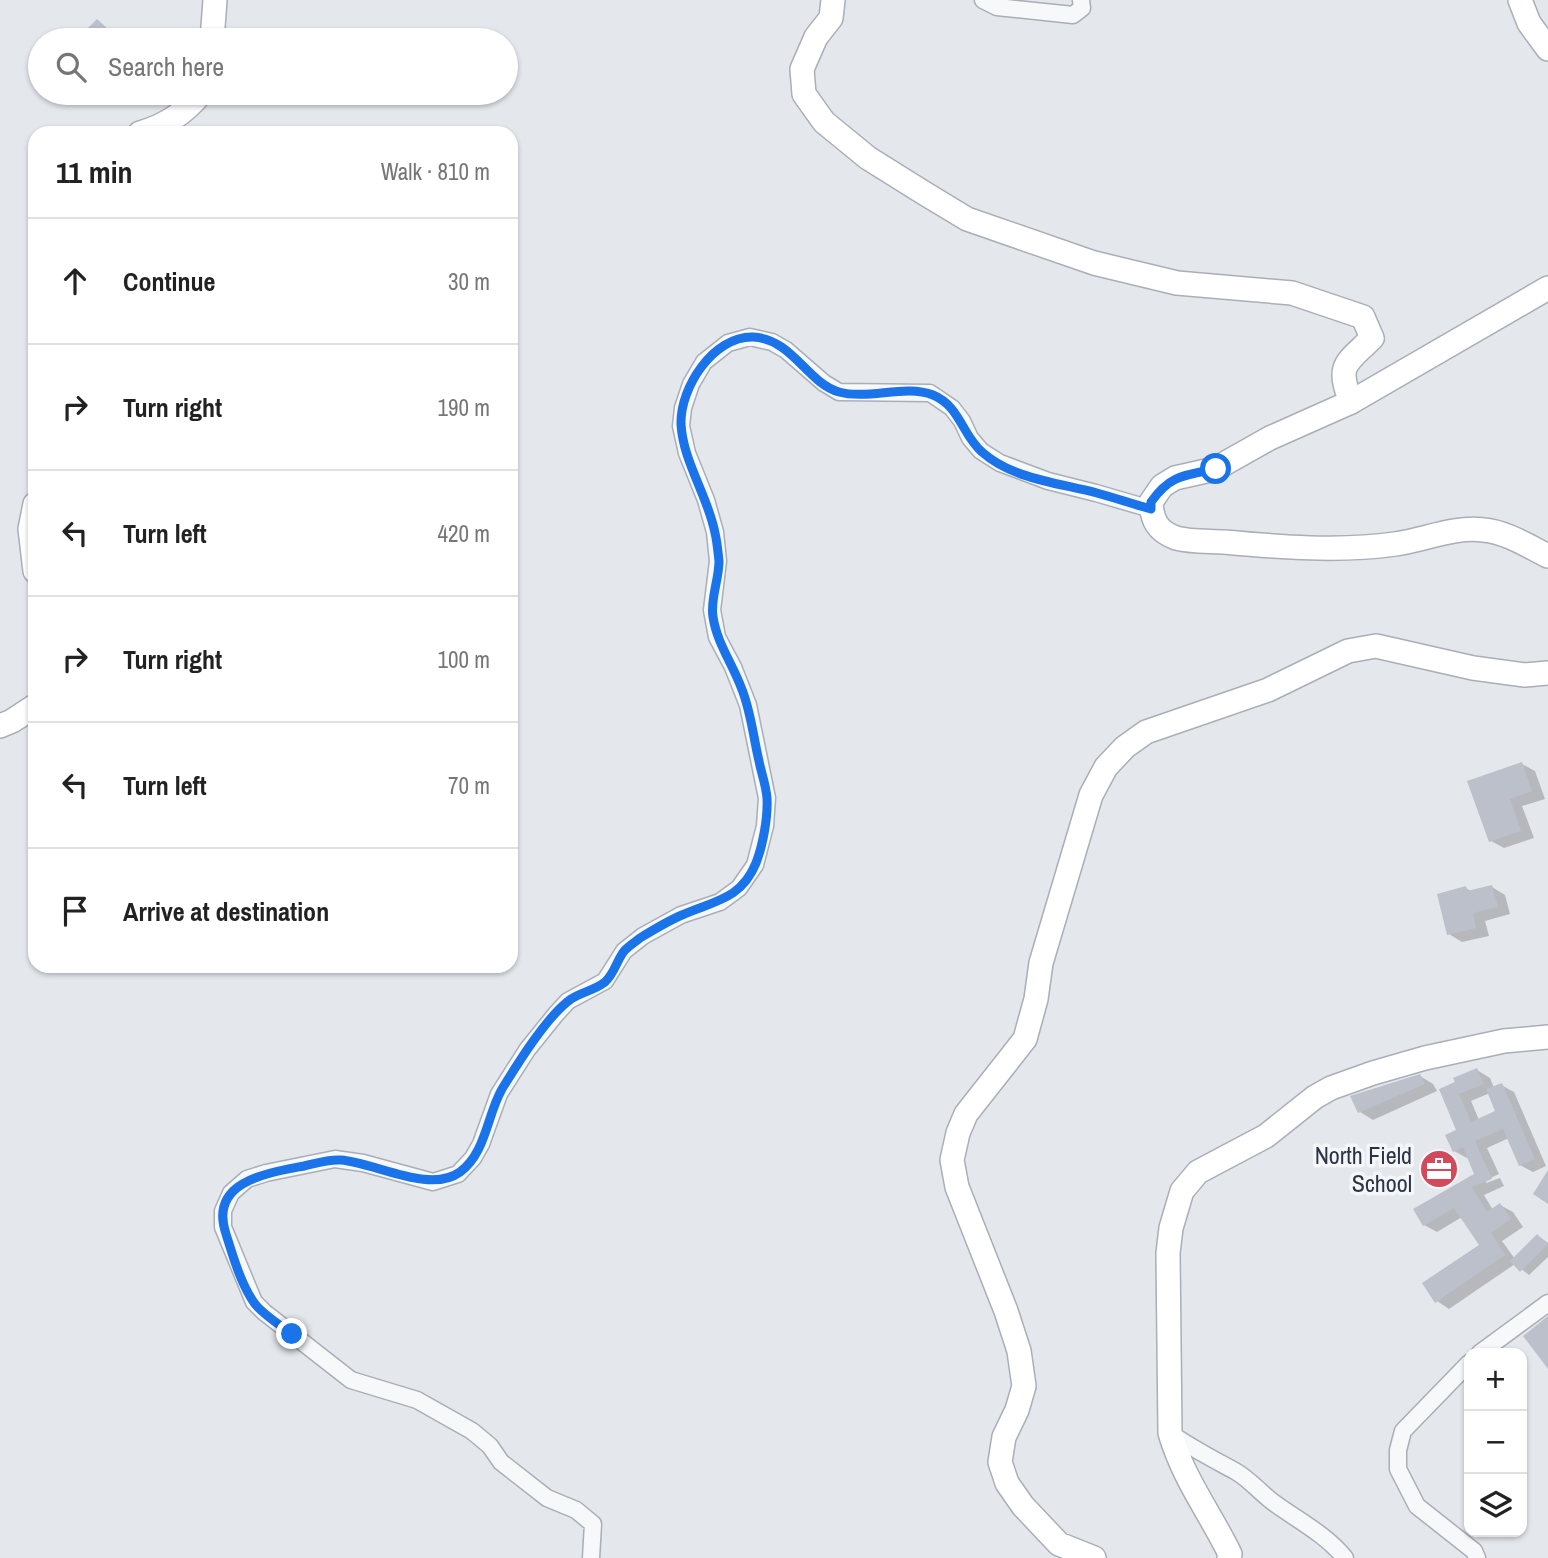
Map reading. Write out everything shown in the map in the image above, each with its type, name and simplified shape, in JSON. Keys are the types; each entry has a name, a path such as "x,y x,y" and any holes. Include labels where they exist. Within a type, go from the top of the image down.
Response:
{"street":[{"path":"213,28 215,0"},
{"path":"833,0 831,18 816,37 802,69 804,94 824,122 868,158 967,219 1065,254 1177,283 1292,293 1363,317 1372,338 1344,366 1342,381 1350,402"},
{"path":"984,0 997,7 1073,15 1082,8 1081,0"},
{"path":"1520,0 1529,23 1548,49"},
{"path":"161,126 191,105"},
{"path":"1548,288 1350,402 1270,438 1216,469 1175,478 1162,486 1151,502 1152,518 1159,528 1176,538 1270,546 1368,546 1397,544 1448,532 1484,530 1507,536 1548,556"},
{"path":"591,1558 593,1524 576,1510 547,1498 501,1462 490,1446 472,1431 417,1400 351,1380 254,1302 223,1227 223,1211 231,1193 247,1179 256,1176 335,1159 363,1163 433,1182 458,1174 477,1151 499,1094 527,1050 568,1001 605,981 624,951 643,936 681,915 720,902 739,888 755,865 765,826 767,797 748,705 733,667 717,637 712,610 719,561 715,532 706,500 687,453 681,426 683,408 691,384 705,362 728,343 750,337 772,342 839,392 930,393 952,408 981,452 1000,463 1048,481 1151,509"},
{"path":"1094,1558 1059,1544 1023,1506 1007,1483 1000,1462 1004,1437 1017,1410 1024,1386 1019,1351 1006,1311 960,1198 952,1160 958,1133 966,1114 1025,1039 1036,999 1041,963 1091,795 1106,767 1125,747 1146,732 1268,690 1348,651 1376,646 1473,668 1525,675 1548,673"},
{"path":"0,726 28,711"},
{"path":"1229,1558 1230,1554 1215,1523 1178,1460 1170,1433 1168,1252 1171,1228 1182,1191 1198,1172 1266,1136 1315,1097 1346,1081 1504,1041 1548,1037"},
{"path":"1487,1348 1548,1303"},
{"path":"1464,1368 1403,1431 1398,1450 1398,1469 1417,1506 1474,1551 1477,1558"},
{"path":"1170,1433 1195,1451 1254,1484 1275,1504 1325,1538 1345,1558"}],"building":[{"path":"97,19 107,28 88,28"},
{"path":"1522,762 1532,791 1510,799 1521,831 1489,842 1467,781"},
{"path":"1492,885 1498,907 1473,913 1476,928 1447,935 1437,894 1466,886 1467,891"},
{"path":"1477,1068 1484,1084 1459,1094 1471,1122 1495,1111 1486,1089 1502,1083 1535,1159 1519,1166 1503,1129 1475,1141 1492,1179 1472,1187 1487,1212 1500,1203 1511,1219 1491,1233 1505,1255 1435,1303 1422,1283 1479,1245 1454,1208 1423,1226 1413,1209 1474,1174 1463,1147 1453,1152 1445,1135 1456,1130 1439,1089 1455,1082 1453,1078"},
{"path":"1420,1074 1425,1084 1358,1113 1350,1096"},
{"path":"1548,1170 1548,1204 1533,1194"},
{"path":"1537,1234 1548,1244 1520,1272 1510,1261"},
{"path":"1548,1316 1548,1369 1523,1336"}],"place":[{"name":"North Field School","path":"1439,1169"}],"route":[{"path":"292,1334 254,1302 241,1275 223,1227 223,1211 231,1193 247,1179 335,1159 363,1163 433,1182 458,1174 473,1158 481,1144 499,1094 527,1050 568,1001 605,981 624,951 643,936 681,915 720,902 739,888 755,865 765,826 767,797 748,705 733,667 717,637 712,610 719,561 715,532 706,500 687,453 681,426 683,408 691,384 705,362 728,343 750,337 772,342 786,350 824,383 839,392 930,393 952,408 981,452 1000,463 1048,481 1151,509 1151,502 1162,486 1175,478 1216,469"}]}
